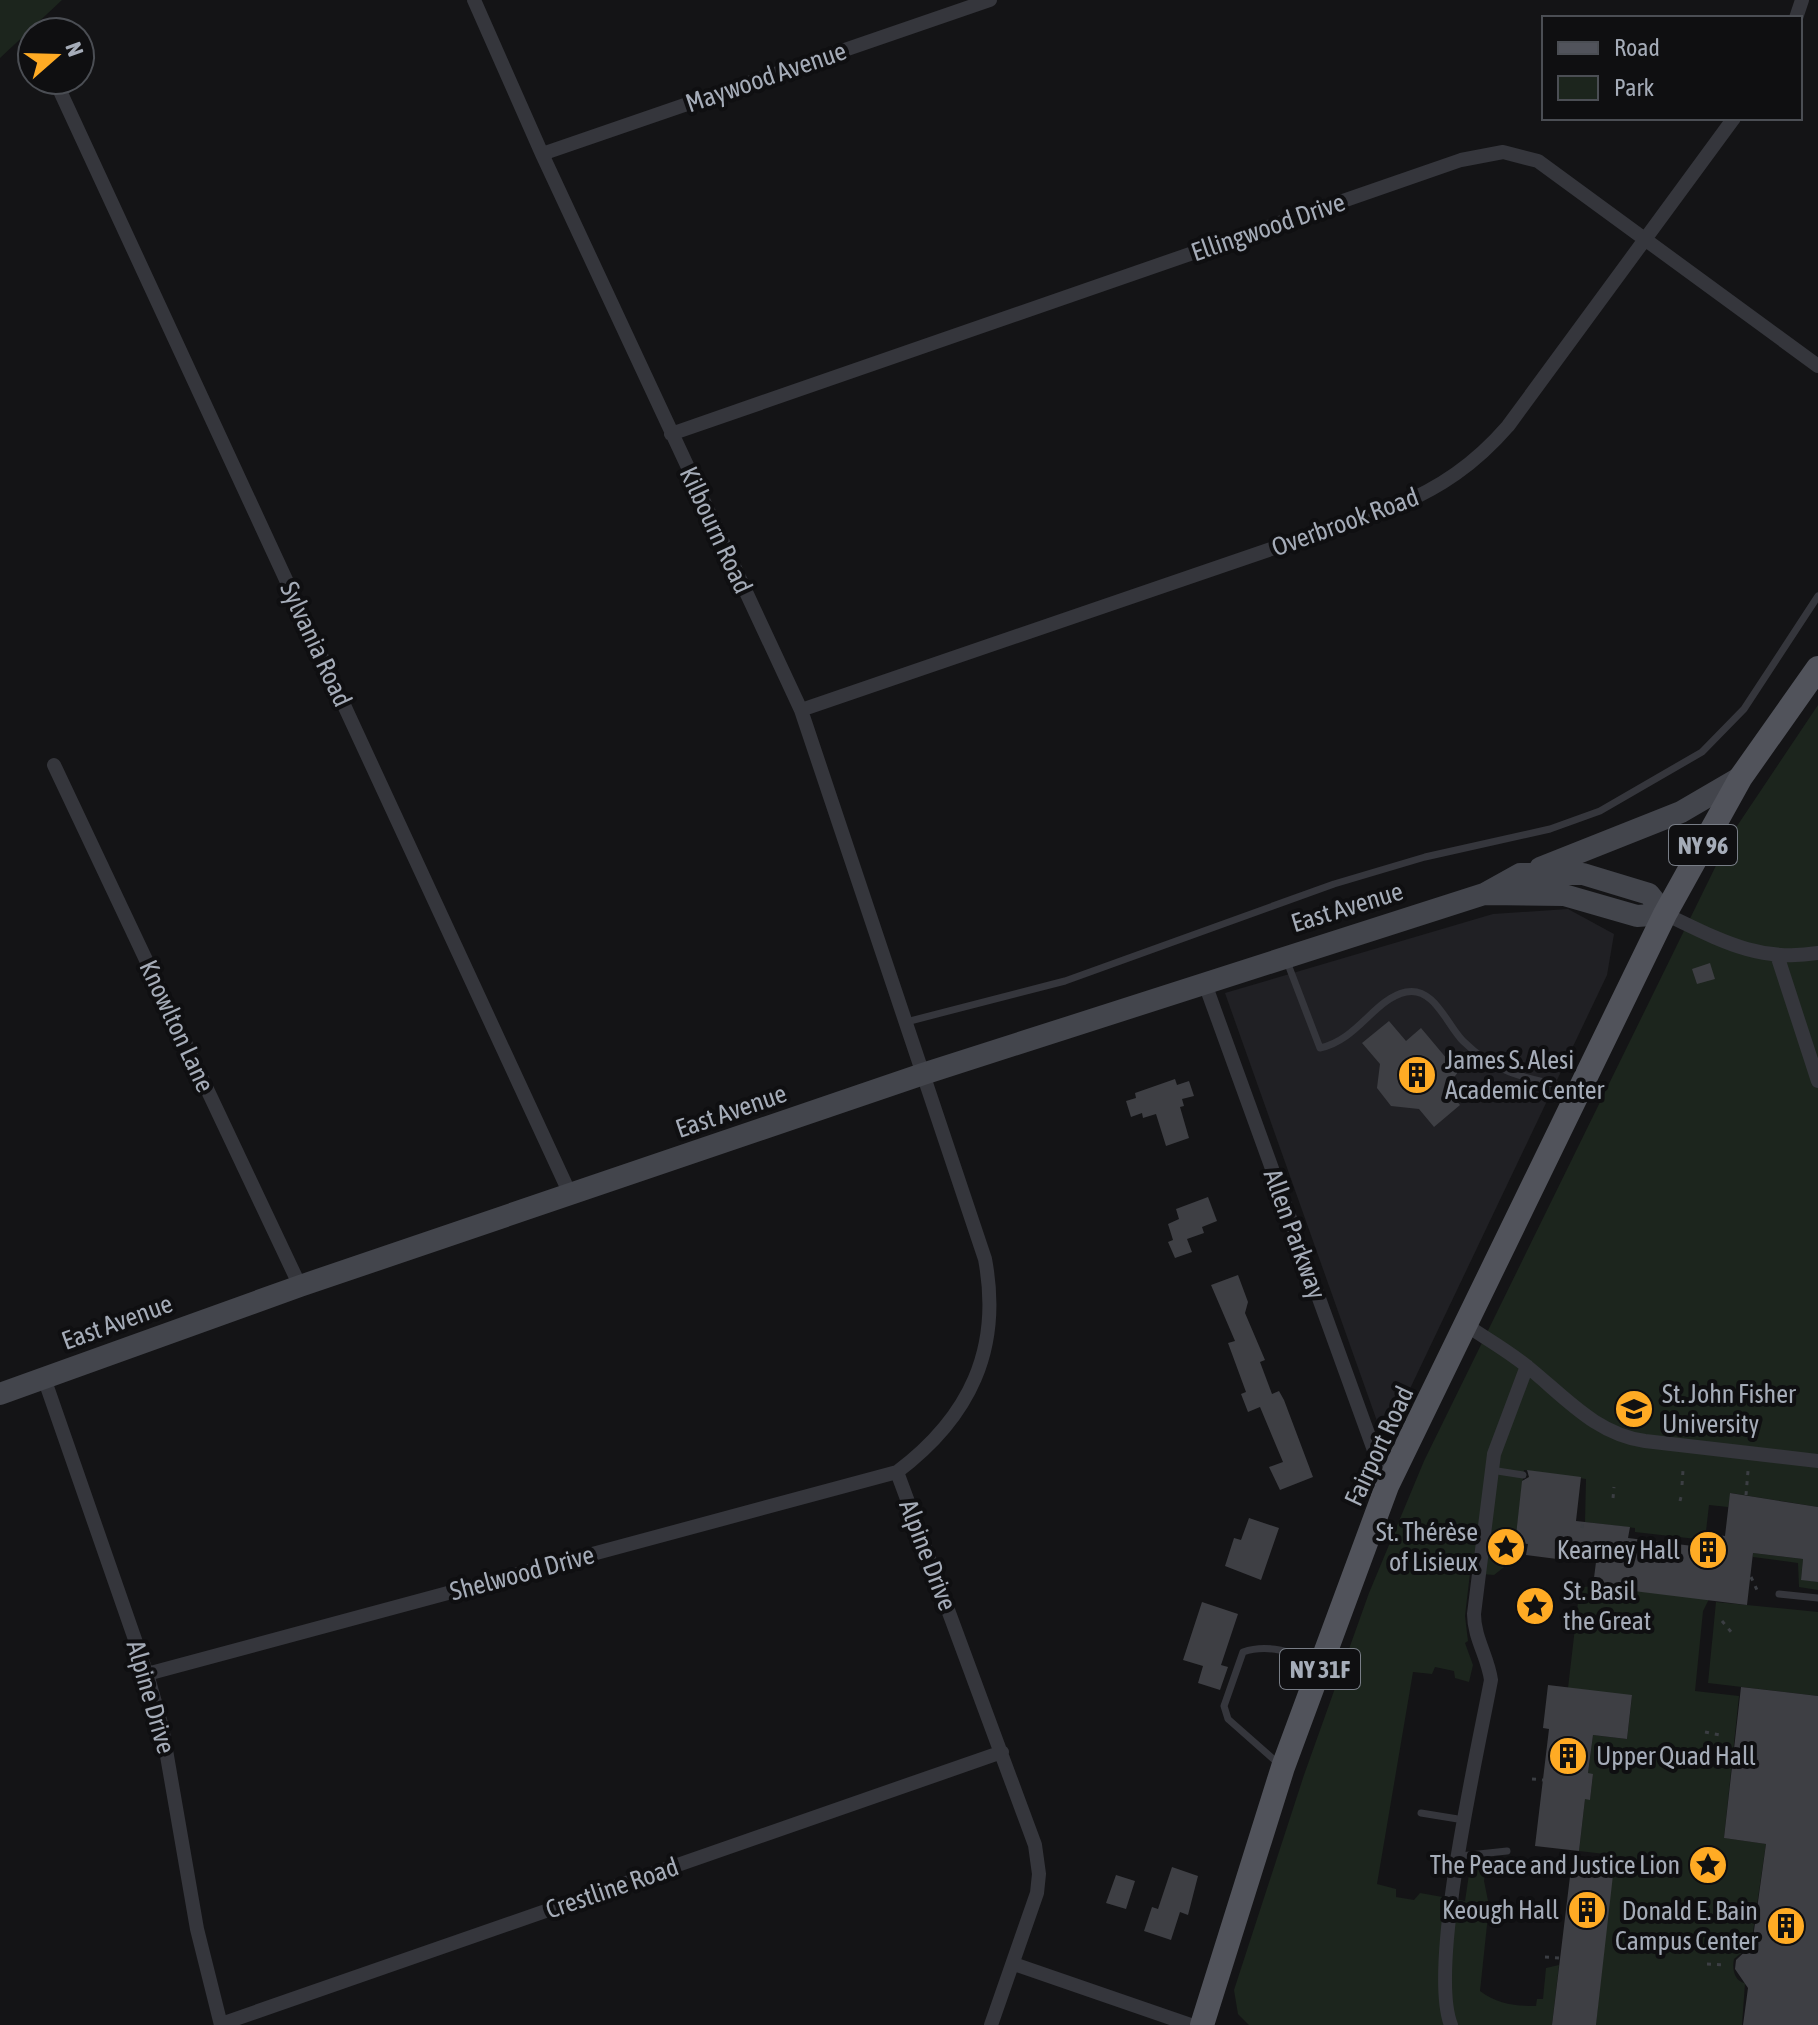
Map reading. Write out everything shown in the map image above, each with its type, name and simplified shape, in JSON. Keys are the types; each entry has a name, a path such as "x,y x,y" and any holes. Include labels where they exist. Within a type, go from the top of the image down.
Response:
{"main road":[{"name":"NY 96","path":"1665,914 1741,777 1818,668"},
{"name":"NY 96","path":"1520,874 1586,852 1681,812 1741,777"},
{"name":"East Avenue","path":"0,1394 300,1286 923,1074 1204,981 1484,894 1520,874 1583,874 1649,894 1665,914"},
{"name":"East Avenue","path":"1484,894 1564,895 1637,916 1665,914"},
{"name":"Fairport Road","path":"1202,2025 1283,1767 1387,1486 1665,914"}],"street":[{"name":"Kilbourn Road","path":"474,0 542,154 801,710 923,1074"},
{"name":"Maywood Avenue","path":"542,154 990,0"},
{"name":"Sylvania Road","path":"62,96 571,1196"},
{"name":"Overbrook Road","path":"801,710 1394,507 1441,485 1475,461 1500,435 1733,120"},
{"name":"Ellingwood Drive","path":"671,434 1482,154 1503,152 1538,161 1818,366"},
{"name":"Knowlton Lane","path":"54,765 300,1286"},
{"path":"1665,914 1719,940 1778,958 1818,953"},
{"path":"1778,958 1818,1081"},
{"name":"Allen Parkway","path":"1204,981 1387,1486"},
{"name":"Alpine Drive","path":"923,1074 985,1259 991,1317 983,1359 961,1405 921,1454 897,1472 1035,1845 1039,1874 1037,1893 991,2025"},
{"path":"1466,1325 1527,1366 1579,1411 1618,1434 1645,1441 1818,1461"},
{"path":"1451,2025 1446,2011 1445,1982 1460,1856 1491,1680 1489,1662 1474,1630 1474,1614 1491,1470 1500,1434 1527,1366"},
{"name":"Alpine Drive","path":"44,1378 147,1674 171,1771 197,1929 221,2025"},
{"name":"Shelwood Drive","path":"147,1674 897,1472"},
{"name":"Crestline Road","path":"221,2025 1002,1752"},
{"path":"1014,1964 1191,2025"}],"lane":[{"path":"906,1022 1065,981 1334,884 1425,857 1550,829 1600,811 1702,752 1744,709 1818,596"},
{"path":"1285,956 1320,1048 1344,1041 1396,995 1410,991 1423,995 1435,1005 1470,1048 1513,1076 1580,1089"},
{"path":"1491,1470 1523,1475"},
{"path":"1779,1594 1818,1598"},
{"path":"1283,1767 1228,1719 1224,1706 1243,1652 1257,1647 1275,1648 1323,1663"},
{"path":"1421,1813 1466,1820"},
{"path":"1460,1856 1507,1851"}],"path":[{"path":"1682,1485 1683,1470"},
{"path":"1746,1495 1748,1471"},
{"path":"1613,1498 1614,1487"},
{"path":"1582,1528 1583,1520"},
{"path":"1751,1577 1757,1590"},
{"path":"1564,1628 1565,1620"},
{"path":"1722,1621 1732,1633"},
{"path":"1705,1732 1720,1735"},
{"path":"1532,1779 1543,1780"},
{"path":"1545,1957 1560,1958"},
{"path":"1707,1964 1726,1965"}],"shaded area":[{"path":"1568,909 1614,934 1607,975 1396,1418 1377,1421 1225,993 1493,914"}],"green space":[{"path":"0,0 62,0 45,16 16,16 16,43 0,58"},
{"path":"1818,705 1818,1507 1731,1493 1728,1507 1709,1505 1705,1540 1635,1532 1635,1528 1585,1522 1586,1479 1524,1470 1516,1535 1520,1536 1519,1543 1510,1551 1508,1564 1494,1575 1470,1573 1465,1616 1468,1641 1465,1643 1473,1665 1469,1682 1455,1678 1454,1671 1435,1667 1432,1674 1413,1672 1377,1884 1396,1889 1396,1897 1414,1900 1420,1893 1465,1901 1470,1868 1483,1863 1486,1867 1484,1881 1489,1906 1480,1991 1506,2003 1536,2006 1537,1999 1543,1999 1546,1968 1559,1965 1552,2025 1249,2025 1238,2014 1234,1990 1304,1775 1369,1593 1424,1461 1731,835"},
{"path":"1753,1553 1803,1559 1801,1579 1818,1582 1818,1590 1799,1587 1798,1563 1753,1557"},
{"path":"1593,1586 1709,1599 1703,1611 1695,1691 1739,1696 1724,1838 1766,1844 1750,1952 1745,1950 1733,1963 1736,1977 1745,1983 1742,2025 1596,2025 1613,1855 1579,1851 1585,1799 1590,1799 1593,1775 1588,1773 1593,1735 1627,1739 1632,1696 1568,1688 1578,1602 1575,1588"},
{"path":"1716,1602 1818,1612 1818,1696 1708,1683"}],"building":[{"path":"1710,963 1715,979 1697,984 1692,969"},
{"name":"James S. Alesi Academic Center","path":"1389,1021 1406,1041 1421,1028 1458,1072 1446,1088 1460,1105 1434,1127 1419,1109 1391,1106 1377,1088 1380,1064 1362,1043"},
{"path":"1175,1079 1177,1085 1189,1081 1194,1096 1182,1099 1184,1106 1180,1107 1189,1138 1166,1146 1156,1114 1143,1118 1142,1113 1131,1117 1126,1101 1136,1098 1135,1093"},
{"path":"1208,1197 1217,1221 1202,1227 1204,1233 1187,1239 1192,1252 1175,1258 1168,1242 1173,1240 1168,1224 1179,1219 1176,1209"},
{"path":"1238,1275 1248,1302 1245,1313 1265,1360 1260,1362 1272,1394 1279,1391 1284,1400 1313,1477 1280,1490 1269,1467 1283,1462 1260,1407 1248,1412 1241,1394 1246,1392 1228,1343 1235,1341 1211,1285"},
{"name":"Kearney Hall","path":"1527,1470 1581,1477 1576,1521 1630,1527 1628,1538 1709,1548 1711,1534 1725,1536 1730,1493 1818,1507 1818,1582 1801,1580 1803,1559 1753,1553 1747,1605 1593,1586 1598,1546 1568,1542 1567,1549 1559,1548 1557,1559 1526,1555 1528,1544 1519,1543 1520,1536 1516,1535 1522,1481 1529,1477"},
{"path":"1249,1518 1279,1528 1261,1580 1225,1566 1234,1538 1241,1540"},
{"path":"1202,1602 1238,1614 1221,1665 1228,1667 1220,1690 1198,1683 1203,1666 1183,1660"},
{"name":"Upper Quad Hall","path":"1548,1685 1632,1695 1627,1739 1593,1735 1588,1773 1593,1774 1590,1800 1585,1799 1579,1851 1535,1846 1549,1729 1543,1728"},
{"path":"1741,1687 1818,1696 1818,2025 1743,2025 1748,1988 1735,1969 1736,1960 1752,1945 1766,1844 1724,1838"},
{"name":"Keough Hall","path":"1572,1860 1614,1866 1596,2025 1552,2025"},
{"path":"1172,1867 1198,1876 1188,1915 1180,1912 1171,1940 1144,1931 1152,1907 1158,1909"},
{"path":"1116,1875 1135,1881 1126,1909 1106,1903"}],"place":[{"name":"James S. Alesi Academic Center","path":"1417,1075"},
{"name":"St. John Fisher University","path":"1634,1409"},
{"name":"St. Thérèse of Lisieux","path":"1506,1547"},
{"name":"Kearney Hall","path":"1708,1550"},
{"name":"St. Basil the Great","path":"1535,1606"},
{"name":"Upper Quad Hall","path":"1568,1756"},
{"name":"The Peace and Justice Lion","path":"1708,1865"},
{"name":"Keough Hall","path":"1587,1910"},
{"name":"Donald E. Bain Campus Center","path":"1786,1926"}]}
